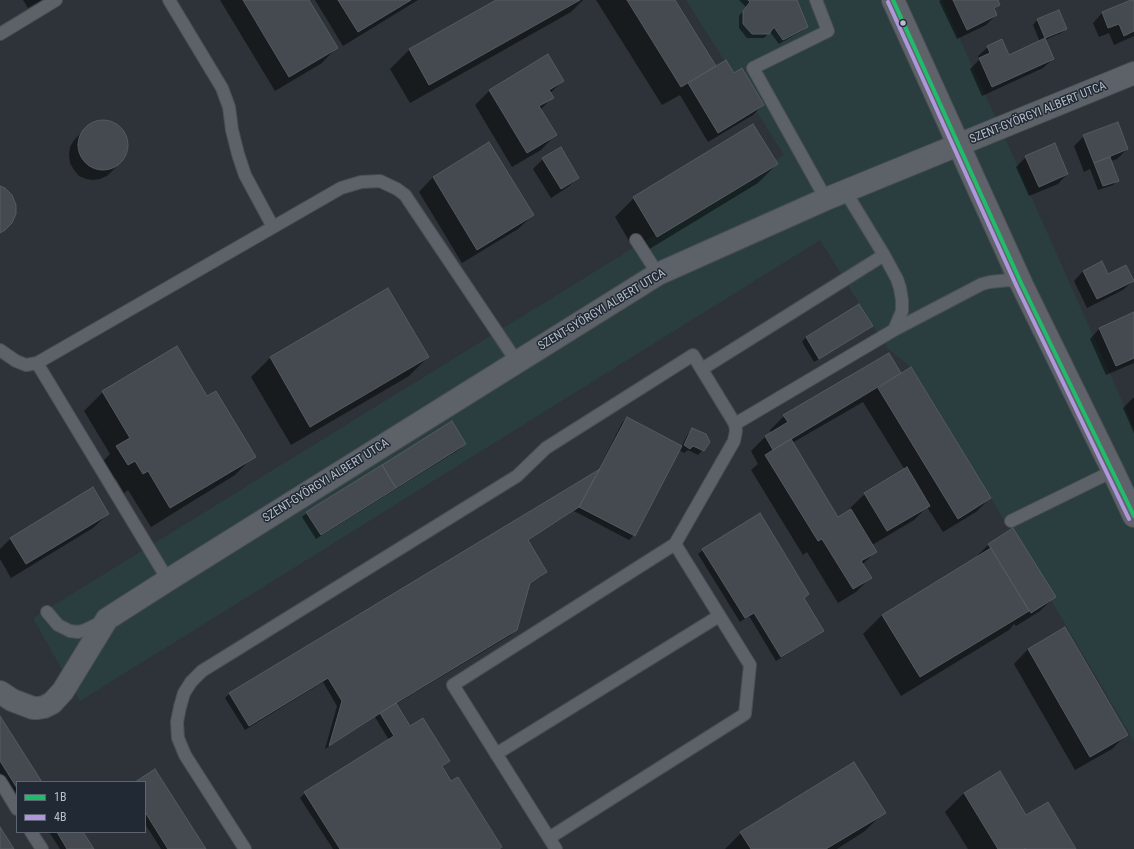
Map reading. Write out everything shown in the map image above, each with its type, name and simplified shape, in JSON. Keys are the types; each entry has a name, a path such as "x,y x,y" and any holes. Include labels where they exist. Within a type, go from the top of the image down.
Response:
{"main road":[{"path":"894,0 1022,285 1134,516"}],"street":[{"name":"SZENT-GYÖRGYI ALBERT UTCA","path":"107,619 658,274 835,195 1134,73"},
{"path":"0,692 12,700 33,708 44,707 52,703 63,691 107,619"}],"lane":[{"path":"0,34 56,0"},
{"path":"169,0 222,88 229,107 232,130 245,176 273,227"},
{"path":"816,0 828,31 753,68 835,195 884,255 897,279 902,300 902,311 894,330"},
{"path":"0,350 16,361 26,365 37,363 341,188 361,182 380,182 405,194 517,362"},
{"path":"636,240 658,274"},
{"path":"702,369 884,255"},
{"path":"735,424 894,330 982,284 1009,280 1022,285"},
{"path":"245,849 184,755 178,738 177,722 180,706 184,693 191,682 202,671 516,476 546,448 693,355 735,424 736,430 734,441 675,544 453,685 556,849"},
{"path":"37,363 168,580"},
{"path":"1011,521 1113,471"},
{"path":"549,838 745,714 750,665 675,544"},
{"path":"47,612 58,625 70,631 78,632 107,619"},
{"path":"496,754 719,616"},
{"path":"0,781 16,807"},
{"path":"32,833 42,849"}],"green space":[{"path":"686,0 942,0 1134,428 1134,741 991,498 911,367 887,348 820,240 80,701 33,618 784,155"}],"building":[{"path":"243,0 309,0 338,48 289,77"},
{"path":"338,0 411,0 358,32"},
{"path":"496,0 580,0 429,85 409,49"},
{"path":"627,0 675,0 716,66 681,87"},
{"path":"748,0 797,0 808,27 783,40 774,27 769,34 752,34 743,24 743,11 750,2"},
{"path":"953,0 998,0 1000,5 994,8 997,15 967,30"},
{"path":"1134,0 1134,31 1124,36 1119,24 1108,28 1102,12"},
{"path":"1059,10 1067,29 1045,38 1037,19"},
{"path":"1045,38 1054,59 992,87 979,58 990,53 987,46 1002,39 1009,55"},
{"path":"548,54 564,81 549,90 554,98 539,106 557,135 527,153 489,90"},
{"path":"726,60 734,73 742,68 764,105 718,133 688,83"},
{"path":"98,120 108,120 121,127 128,140 128,150 121,163 108,170 98,170 89,166 82,159 78,150 78,140 82,131 89,124"},
{"path":"1118,122 1128,149 1094,163 1083,135"},
{"path":"753,124 778,164 657,237 633,197"},
{"path":"489,142 534,215 477,250 433,177"},
{"path":"1055,143 1068,174 1039,187 1025,156"},
{"path":"561,147 579,178 561,189 542,158"},
{"path":"1110,157 1119,181 1103,186 1094,163"},
{"path":"0,186 5,188 12,195 16,205 16,214 12,223 0,233"},
{"path":"1102,261 1108,274 1126,265 1134,281 1097,299 1083,271"},
{"path":"388,288 429,357 310,427 270,357"},
{"path":"859,304 873,326 819,359 806,337"},
{"path":"1134,312 1134,358 1116,366 1099,328"},
{"path":"177,346 207,396 216,391 256,457 170,508 148,471 143,474 135,461 128,465 116,446 130,438 102,391"},
{"path":"889,353 901,373 773,450 765,436 788,422 783,415"},
{"path":"911,367 991,498 958,519 878,388"},
{"path":"627,417 682,446 635,536 579,507"},
{"path":"452,421 466,444 396,488 382,465"},
{"path":"692,428 706,434 710,442 704,451 693,446 690,449 684,445"},
{"path":"791,439 838,517 851,509 877,552 861,561 872,578 853,589 822,539 818,541 765,455"},
{"path":"382,465 396,488 321,535 306,512"},
{"path":"907,467 930,506 887,531 864,493"},
{"path":"600,469 579,507 528,540 547,572 530,583 517,630 396,703 329,746 342,701 328,678 249,726 229,693"},
{"path":"93,487 109,514 26,564 10,538"},
{"path":"760,513 809,594 804,598 824,631 781,657 754,613 745,618 702,549"},
{"path":"1013,528 1056,597 1031,613 988,544"},
{"path":"991,548 1029,611 920,677 882,615"},
{"path":"1065,627 1128,735 1090,757 1028,649"},
{"path":"396,703 410,726 423,718 450,761 442,766 451,781 458,777 502,847 499,849 340,849 304,792 394,736 380,713"},
{"path":"0,716 41,781 16,781 16,786 0,761"},
{"path":"854,762 886,813 826,849 751,849 740,832"},
{"path":"155,769 206,849 168,849 146,814 146,781 137,781"},
{"path":"1000,771 1026,815 1048,802 1076,849 998,849 964,793"},
{"path":"0,827 14,849 0,849"},
{"path":"58,833 84,833 94,849 67,849"}],"transit line":[{"name":"1B","path":"893,0 1022,285 1134,516"},
{"name":"4B","path":"888,2 1017,287 1129,519"}]}
